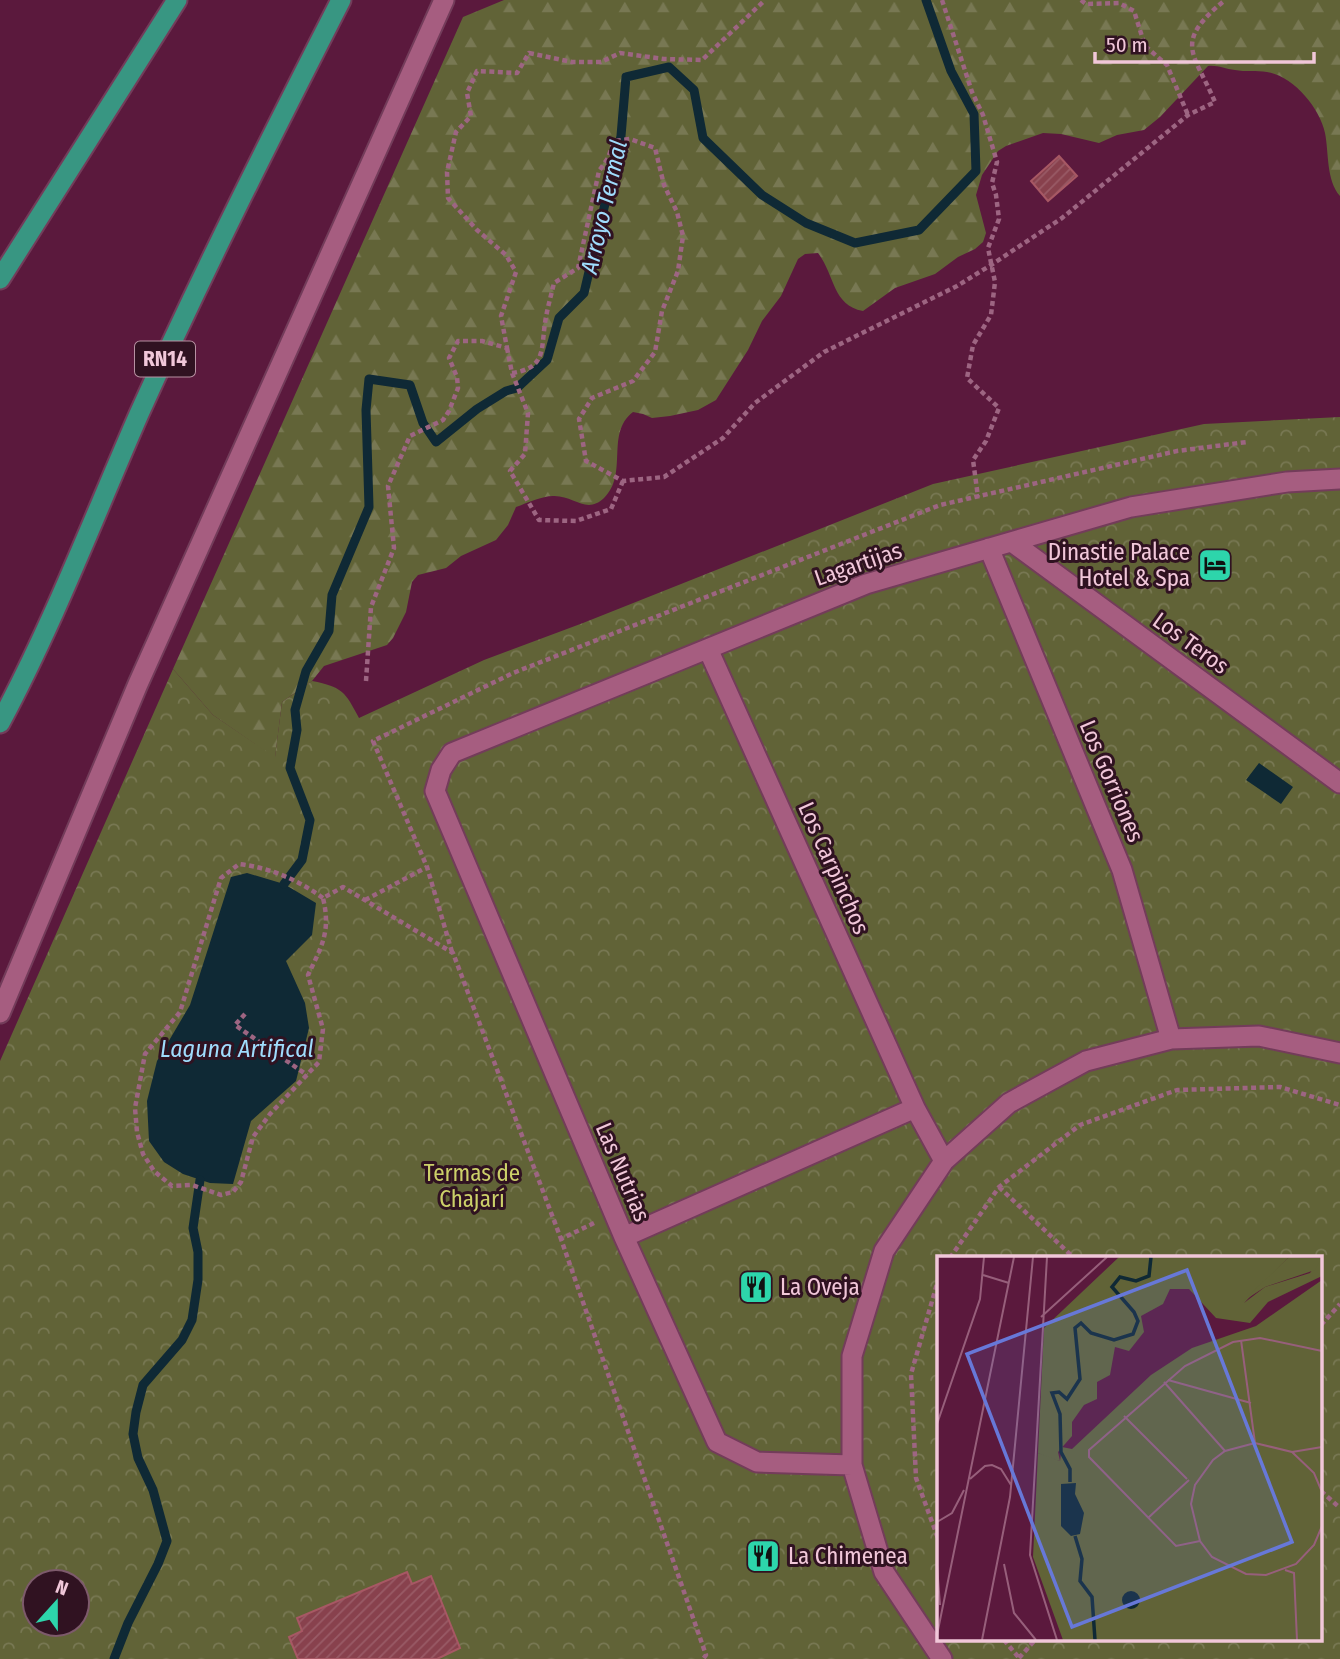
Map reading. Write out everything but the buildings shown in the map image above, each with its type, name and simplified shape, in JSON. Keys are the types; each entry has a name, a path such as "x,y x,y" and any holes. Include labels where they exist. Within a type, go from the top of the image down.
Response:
{"highway":[{"path":"0,279 177,0"},
{"name":"RN14","path":"0,723 70,575 140,412 267,146 341,0"}],"street":[{"path":"0,1013 138,684 444,0"},
{"name":"Lagartijas","path":"435,791 440,770 452,753 866,584 1131,507 1287,482 1340,479"},
{"name":"Los Teros","path":"1012,542 1340,783"},
{"name":"Los Gorriones","path":"989,548 1122,870 1171,1039"},
{"name":"Los Carpinchos","path":"708,649 915,1108 944,1161"},
{"name":"Las Nutrias","path":"435,791 614,1214 717,1441 757,1462 852,1465"},
{"path":"942,1659 884,1572 852,1465 852,1356 884,1251 944,1161 1009,1103 1086,1061 1171,1039 1258,1036 1340,1053"},
{"path":"624,1237 915,1108"}],"path":[{"path":"623,481 611,509 576,521 538,520 510,471 525,454 528,414 512,373 501,316 516,272 506,255 477,230 448,198 447,173 456,132 471,116 467,93 477,71 517,72 529,53 572,62 601,62 620,54 702,60 765,0"},
{"path":"942,0 997,162 992,183 999,219 988,248 995,282 991,315 973,345 967,378 999,408 986,441 973,460 978,496"},
{"path":"1081,0 1086,4 1119,3 1134,11 1145,46 1167,65 1188,115"},
{"path":"512,373 527,371 543,352 545,322 554,283 578,268 598,171 608,158 614,141 630,139 655,148 664,185 677,212 684,236 678,271 662,311 655,352 633,381 592,398 579,419 586,461 623,481 664,477 723,438 755,403 824,352 957,286 992,265 1062,218 1188,115 1215,102 1194,60 1191,39 1203,20 1225,0"},
{"path":"366,681 371,607 394,548 388,486 410,436 443,421 458,388 457,377 449,358 458,341 482,341 507,348"},
{"path":"239,864 257,866 283,875 303,884 323,898 327,925 324,940 308,975 323,1029 319,1062 307,1075 270,1114 253,1137 241,1182 233,1192 221,1195 192,1185 172,1186 154,1171 144,1154 137,1132 135,1108 145,1055 180,1012 221,878 239,864"},
{"path":"365,900 427,867"},
{"path":"323,898 343,887 453,953 561,1240 706,1658"},
{"path":"245,1014 235,1025 307,1075"},
{"path":"951,1256 999,1187 1080,1125 1177,1090 1280,1087 1340,1105"},
{"path":"999,1187 1072,1256"},
{"path":"561,1240 614,1214"},
{"path":"937,1284 912,1374 916,1478 937,1536"},
{"path":"1322,1324 1340,1304"},
{"path":"1322,1492 1340,1508"},
{"path":"1006,1642 1020,1658 1033,1642"}],"green space":[{"path":"504,0 1340,0 1340,196 1332,182 1325,133 1317,113 1295,86 1277,75 1263,71 1239,71 1208,66 1160,117 1144,130 1117,135 1099,143 1061,134 1043,133 1006,146 998,151 982,175 976,195 986,233 983,242 975,249 958,257 935,274 895,288 863,311 853,308 840,296 818,253 805,254 798,259 781,296 762,321 748,350 716,400 698,410 670,416 652,418 633,412 620,431 617,466 611,488 598,503 585,505 560,496 549,496 516,507 508,525 496,540 461,556 446,568 418,575 412,582 406,612 387,645 324,666 312,681 282,702 275,758 213,715 173,669 463,17"},
{"name":"Termas de Chajarí","path":"1340,417 1340,1659 0,1659 0,1061 173,669 213,715 275,757 282,702 312,681 337,688 350,702 359,718 484,660 933,484 1204,424"}],"water":[{"path":"1259,763 1293,787 1281,804 1246,780"},
{"name":"Laguna Artifical","path":"247,873 284,884 316,903 312,935 286,961 305,1003 309,1028 296,1081 251,1121 233,1184 210,1183 183,1174 164,1162 149,1141 147,1101 157,1061 190,1005 231,877"}],"waterway":[{"name":"Arroyo Termal","path":"284,884 302,860 310,820 290,768 297,730 295,710 306,671 329,631 332,595 369,507 366,410 369,379 410,385 423,423 436,442 477,409 506,391 517,388 547,360 559,318 584,293 621,136 626,77 669,67 694,90 703,138 762,195 806,223 855,243 919,230 976,171 974,114 951,71 926,0"},
{"name":"Arroyo Termal","path":"114,1659 167,1541 153,1490 138,1458 133,1434 143,1385 182,1340 192,1320 198,1280 198,1252 193,1228 200,1180"}],"place":[{"name":"Dinastie Palace Hotel & Spa","path":"1215,565"},
{"name":"La Oveja","path":"756,1287"},
{"name":"La Chimenea","path":"763,1556"}]}
